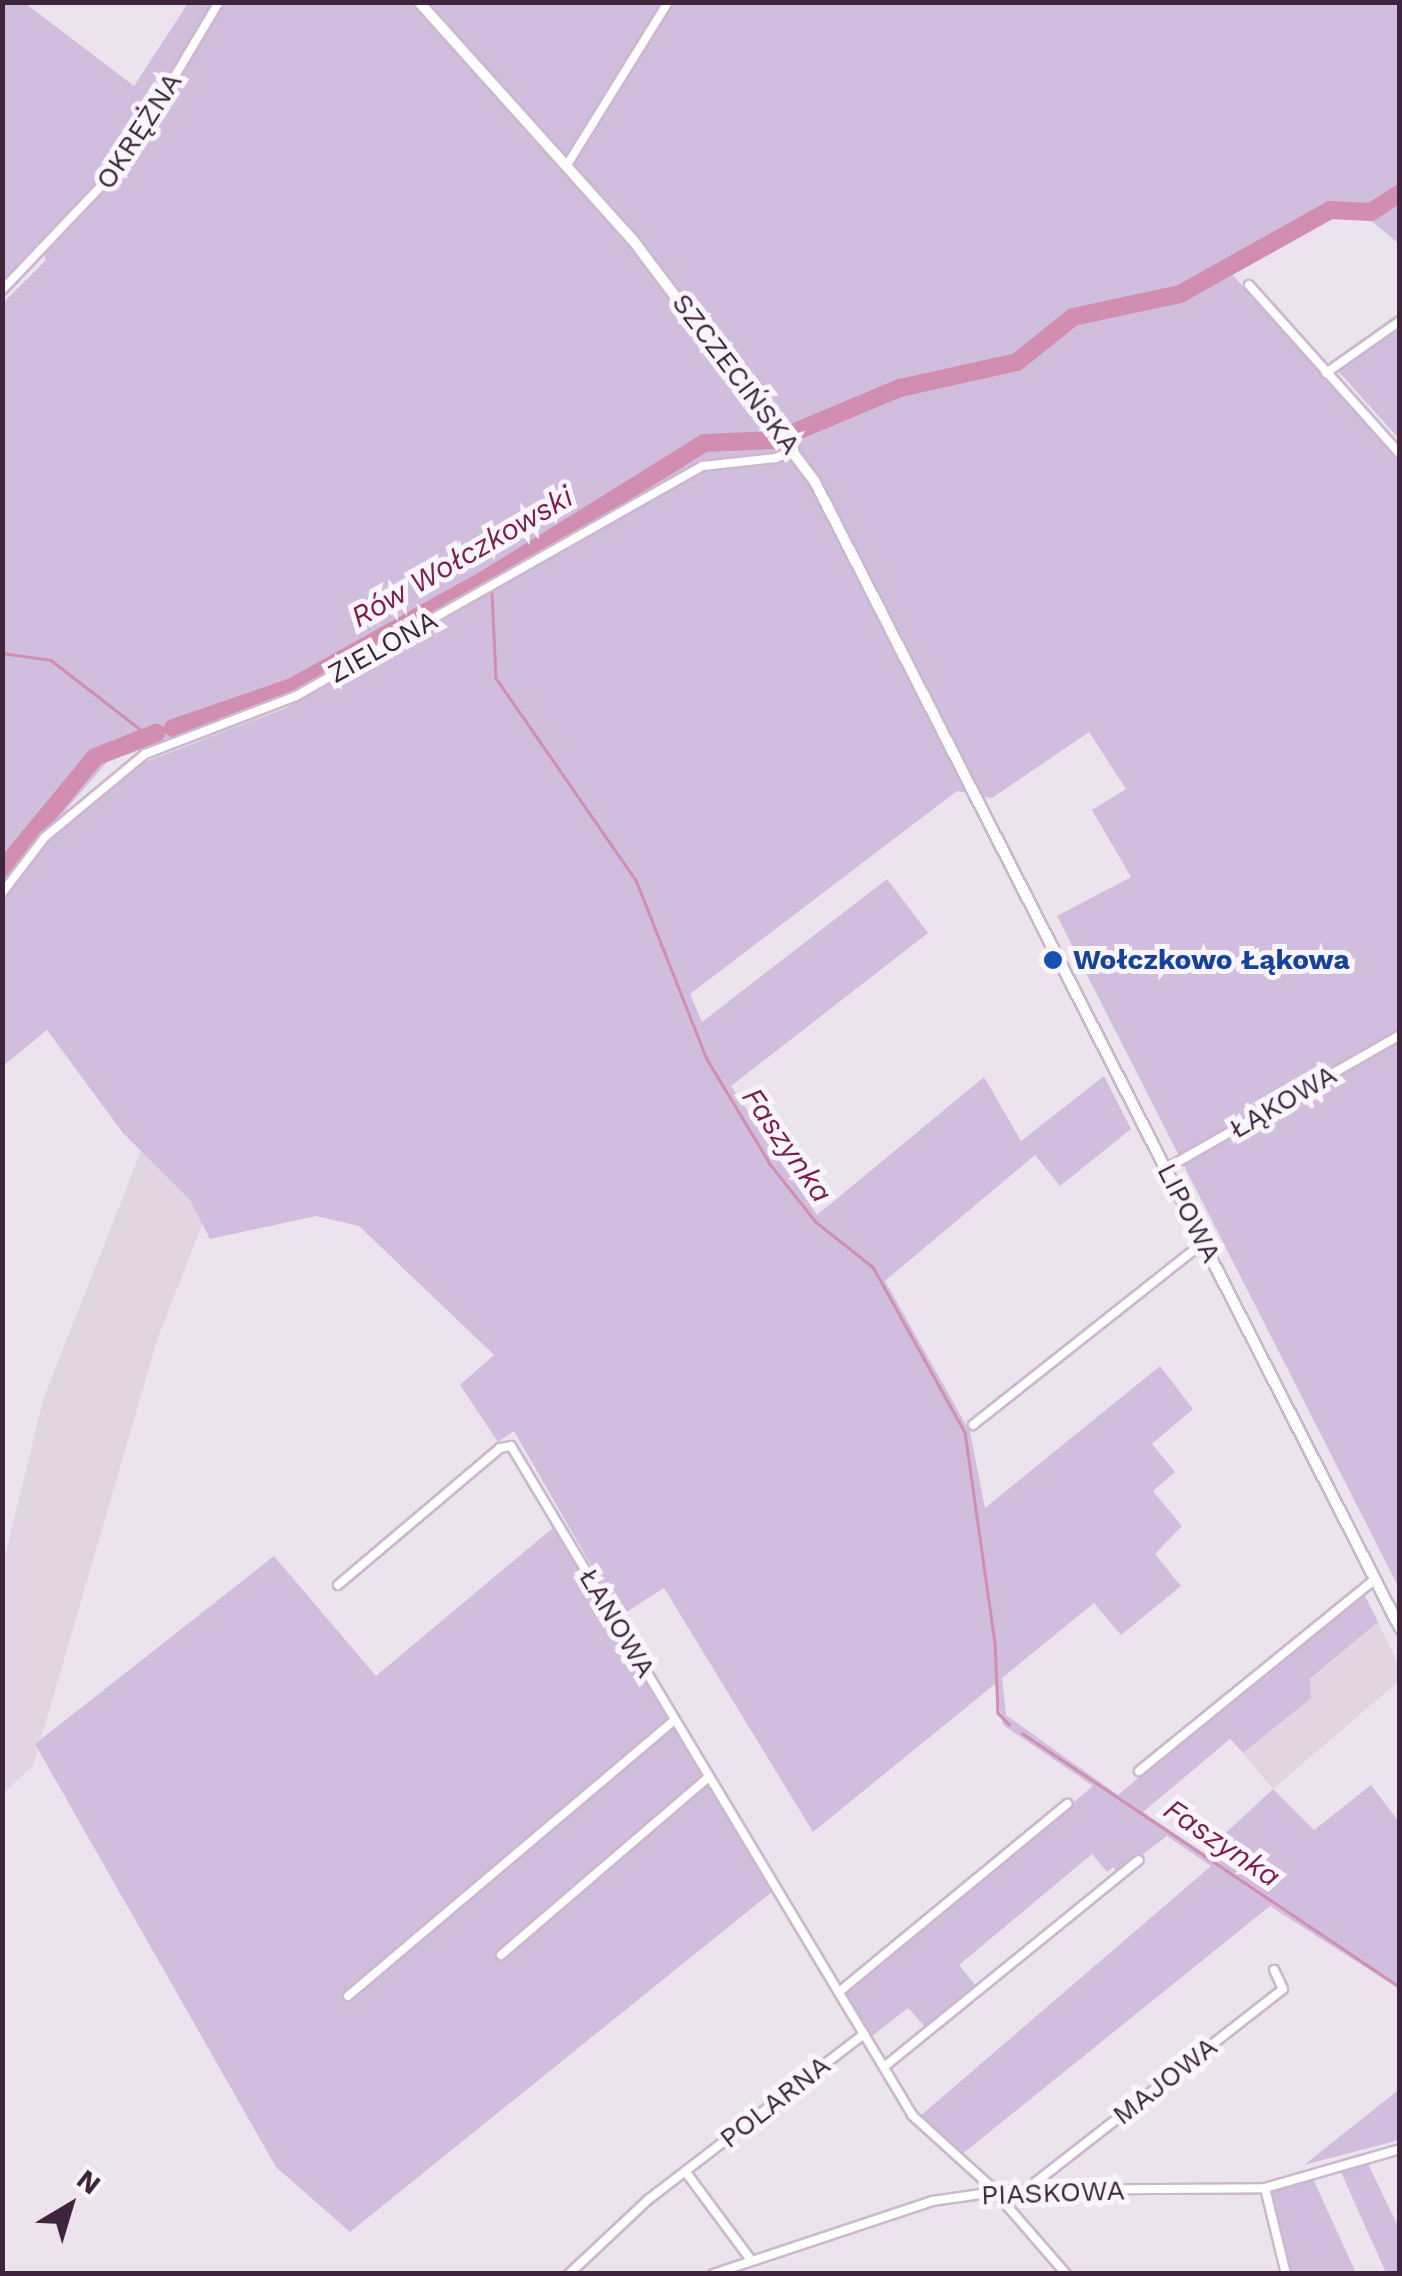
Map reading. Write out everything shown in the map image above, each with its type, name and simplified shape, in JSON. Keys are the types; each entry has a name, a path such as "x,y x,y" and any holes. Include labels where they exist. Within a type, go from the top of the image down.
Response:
{"street":[{"name":"OKRĘŻNA","path":"2,290 122,163 219,2"},
{"name":"SZCZECIŃSKA","path":"419,2 567,165 794,450 978,797"},
{"path":"567,165 668,2"},
{"path":"1249,284 1400,454"},
{"path":"1326,373 1400,320"},
{"name":"ZIELONA","path":"2,893 45,837 145,754 296,696 703,466 776,458 794,450"},
{"name":"LIPOWA","path":"978,797 1400,1628"},
{"name":"ŁĄKOWA","path":"1166,1168 1400,1035"},
{"path":"973,1425 1204,1242"},
{"name":"ŁANOWA","path":"338,1585 500,1448 511,1446 913,2116 993,2191 1066,2273"},
{"path":"1139,1771 1374,1580"},
{"path":"348,1996 676,1720"},
{"path":"501,1955 710,1777"},
{"path":"840,1992 1067,1804"},
{"path":"884,2068 1139,1860"},
{"name":"MAJOWA","path":"1035,2190 1036,2182 1284,1989 1274,1970"},
{"name":"POLARNA","path":"569,2274 649,2200 688,2175 864,2034"},
{"name":"PIASKOWA","path":"713,2274 900,2209 993,2191 1264,2188 1400,2149"},
{"path":"688,2175 751,2260"},
{"path":"1264,2188 1286,2274"}],"shaded area":[{"path":"3,3 25,3 134,86 188,3 1399,3 1399,244 1350,203 1232,274 1399,458 1399,1588 1057,916 1131,877 1092,810 1126,789 1089,732 992,798 957,791 690,994 702,1022 887,879 928,933 731,1086 817,1215 984,1077 1021,1141 1104,1076 1131,1129 1060,1186 1035,1155 885,1281 970,1432 985,1508 1160,1366 1193,1409 1152,1444 1175,1472 1153,1491 1182,1526 1155,1554 1181,1586 1121,1635 1094,1603 1002,1678 1006,1715 1118,1795 1362,1590 1378,1622 1310,1679 1311,1698 1243,1753 1230,1739 1143,1812 1204,1853 1273,1789 1314,1830 1371,1785 1399,1822 1399,1989 1270,1906 961,2155 919,2117 1211,1866 1167,1836 1118,1873 1113,1867 1107,1872 1092,1854 959,1965 977,1987 926,2028 908,2008 871,2037 846,1994 1093,1786 1003,1725 995,1684 813,1832 664,1588 620,1616 514,1431 498,1442 460,1385 494,1355 359,1226 316,1216 210,1239 190,1200 123,1133 47,1030 3,1066 3,904 27,864 73,819 142,763 286,708 558,554 552,545 275,700 107,762 3,883 3,303 45,261 44,243 3,283"},
{"path":"746,243 227,1162 158,1337 33,1766 3,1793 3,1565 43,1400 178,1057 200,734 290,709"},
{"path":"1399,313 1399,439 1330,362"},
{"path":"554,1527 773,1891 350,2232 276,2167 35,1744 274,1556 376,1676"},
{"path":"1378,1622 1399,1666 1399,1681 1273,1789 1243,1753 1310,1698 1310,1680"},
{"path":"1399,2090 1399,2140 1304,2165 1392,2095"},
{"path":"1368,2164 1399,2228 1399,2273 1386,2273 1341,2172"},
{"path":"1313,2179 1356,2273 1292,2273 1272,2191"}],"waterway":[{"name":"Rów Wołczkowski","path":"797,431 900,388 1017,362 1073,317 1180,294 1330,210 1371,212 1400,193"},
{"name":"Rów Wołczkowski","path":"173,728 292,687 489,577 704,443 776,440"},
{"name":"Faszynka","path":"492,593 496,678 636,880 707,1059 770,1164 816,1222 873,1267 965,1432 995,1642 998,1713 1009,1724"},
{"path":"2,653 51,660 149,736"},
{"name":"Rów Wołczkowski","path":"2,870 95,757 156,733"},
{"name":"Faszynka","path":"1022,1733 1400,1987"}],"place":[{"name":"Wołczkowo Łąkowa","path":"1053,960"}]}
